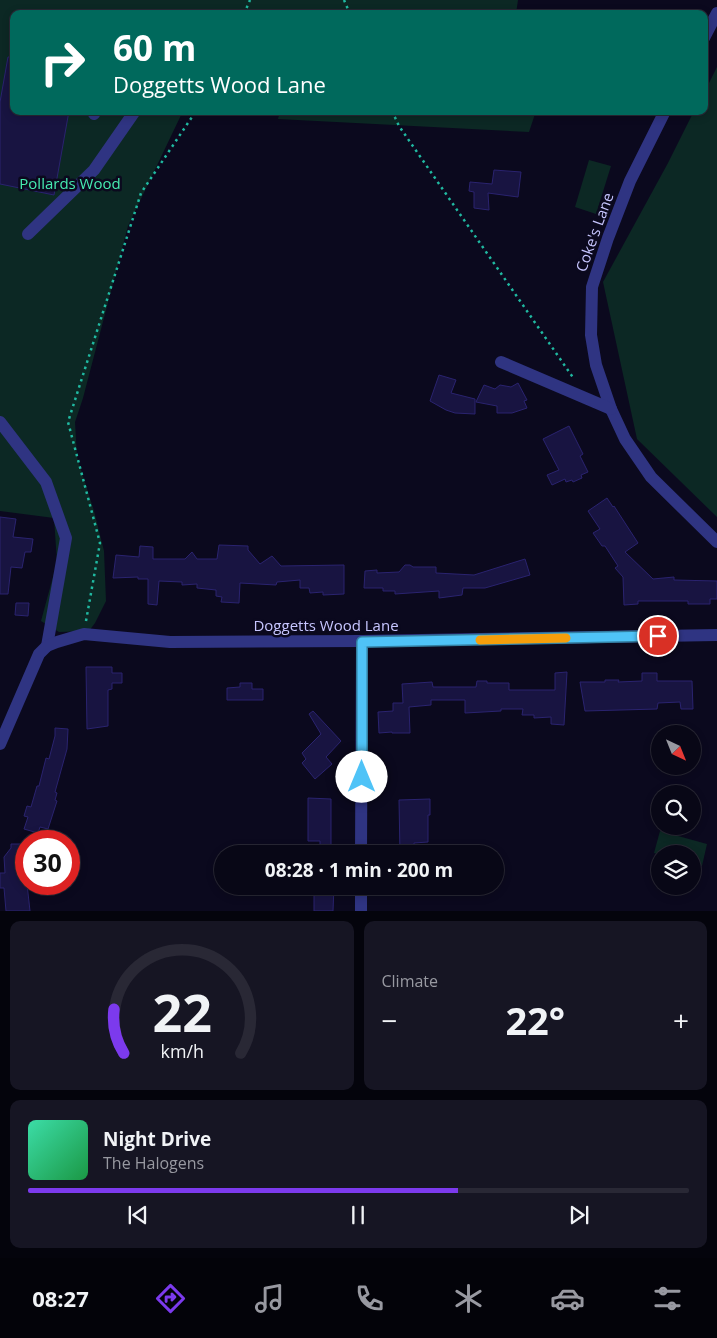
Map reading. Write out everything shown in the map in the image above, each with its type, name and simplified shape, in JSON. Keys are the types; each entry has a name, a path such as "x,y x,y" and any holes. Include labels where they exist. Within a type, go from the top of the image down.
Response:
{"street":[{"path":"708,30 717,12"},
{"path":"28,234 94,170 132,115"},
{"name":"Coke's Lane","path":"663,115 630,181 608,238 592,287 591,335 596,365 611,409 626,439 651,477 717,542"},
{"path":"500,362 611,409"},
{"path":"0,422 46,482 66,538 47,646 39,654 0,744"},
{"name":"Doggetts Wood Lane","path":"47,646 84,634 170,642 362,642 717,635"},
{"path":"361,845 362,642"},
{"path":"361,895 361,910"}],"path":[{"path":"84,634 100,543 68,422 141,193 193,115"},
{"path":"394,115 398,126 589,400"}],"green space":[{"name":"Pollards Wood","path":"0,0 518,0 517,10 10,10 10,115 181,115 128,226 75,422 77,457 104,551 106,601 89,631 59,632 41,621 57,562 54,518 0,511"},
{"path":"717,67 717,517 637,439 603,282 692,115 708,115 708,85"},
{"path":"279,115 535,115 529,132 278,119"},
{"path":"589,160 611,166 596,214 575,207"},
{"path":"659,835 674,835 707,844 702,866 701,845 656,845"}],"building":[{"path":"8,57 10,57 10,115 68,115 54,195 0,184 0,102"},
{"path":"494,170 521,172 518,197 488,193 489,210 474,208 474,192 469,191 470,182 492,184"},
{"path":"439,375 456,380 451,393 475,399 475,414 455,413 430,401"},
{"path":"518,383 527,400 524,401 527,408 512,413 497,413 497,406 476,402 484,385 495,389 500,385 511,387"},
{"path":"569,426 583,454 580,456 588,472 581,475 582,478 573,482 572,480 566,482 565,479 552,485 547,475 559,470 543,439"},
{"path":"607,498 638,543 625,552 653,579 674,577 674,580 717,581 717,599 710,599 710,604 688,604 688,601 638,601 638,604 624,605 623,577 615,568 618,566 605,546 602,546 593,533 600,529 588,511"},
{"path":"0,517 16,519 13,537 33,539 31,552 25,552 22,568 11,567 8,594 0,594"},
{"path":"219,545 248,546 248,550 260,564 272,556 281,566 344,565 344,594 323,595 323,592 310,593 309,588 300,588 300,580 277,582 276,585 240,583 239,603 221,602 222,597 216,596 216,590 197,588 197,584 182,585 182,582 159,581 157,605 148,604 148,579 138,579 138,577 113,578 116,555 139,557 140,546 153,547 153,559 185,559 192,552 197,559 217,559"},
{"path":"525,559 530,575 485,588 463,588 462,595 439,598 439,591 395,594 395,591 383,591 383,588 364,588 365,571 377,570 377,573 399,572 405,565 410,565 413,567 436,567 436,573 474,575"},
{"path":"16,603 29,603 28,616 15,615"},
{"path":"86,667 112,667 112,673 122,673 122,683 112,683 112,689 108,690 108,726 87,729"},
{"path":"567,672 564,725 551,724 551,717 534,718 534,715 522,715 523,709 501,709 501,711 465,713 465,700 431,700 431,705 409,707 410,733 379,733 378,712 393,711 393,703 403,703 402,684 432,682 433,687 476,687 477,681 487,681 487,683 509,683 509,690 555,690 555,673"},
{"path":"642,673 657,673 657,681 692,681 693,709 681,709 680,702 658,703 657,709 585,711 580,682 605,682 605,680 619,680 618,682 642,681"},
{"path":"240,683 252,683 252,689 263,689 263,700 227,700 227,688 240,687"},
{"path":"313,711 341,741 326,757 332,764 315,779 302,763 306,759 302,753 321,734 309,714"},
{"path":"55,728 68,729 67,749 55,792 57,793 55,800 57,801 48,829 40,827 39,830 24,829 28,817 24,816 27,806 31,807 37,786 39,786 46,758 49,759 55,736"},
{"path":"308,798 331,799 331,845 320,845 320,841 308,841"},
{"path":"430,799 428,842 414,843 414,845 400,845 399,800"},
{"path":"11,844 15,844 15,895 28,895 30,911 6,911 4,888 0,888 0,873 5,873 4,857 11,848"},
{"path":"314,895 334,895 333,911 314,911"}],"slow traffic":[{"path":"480,640 566,638"}],"route":[{"path":"362,777 362,642 658,636"}]}
